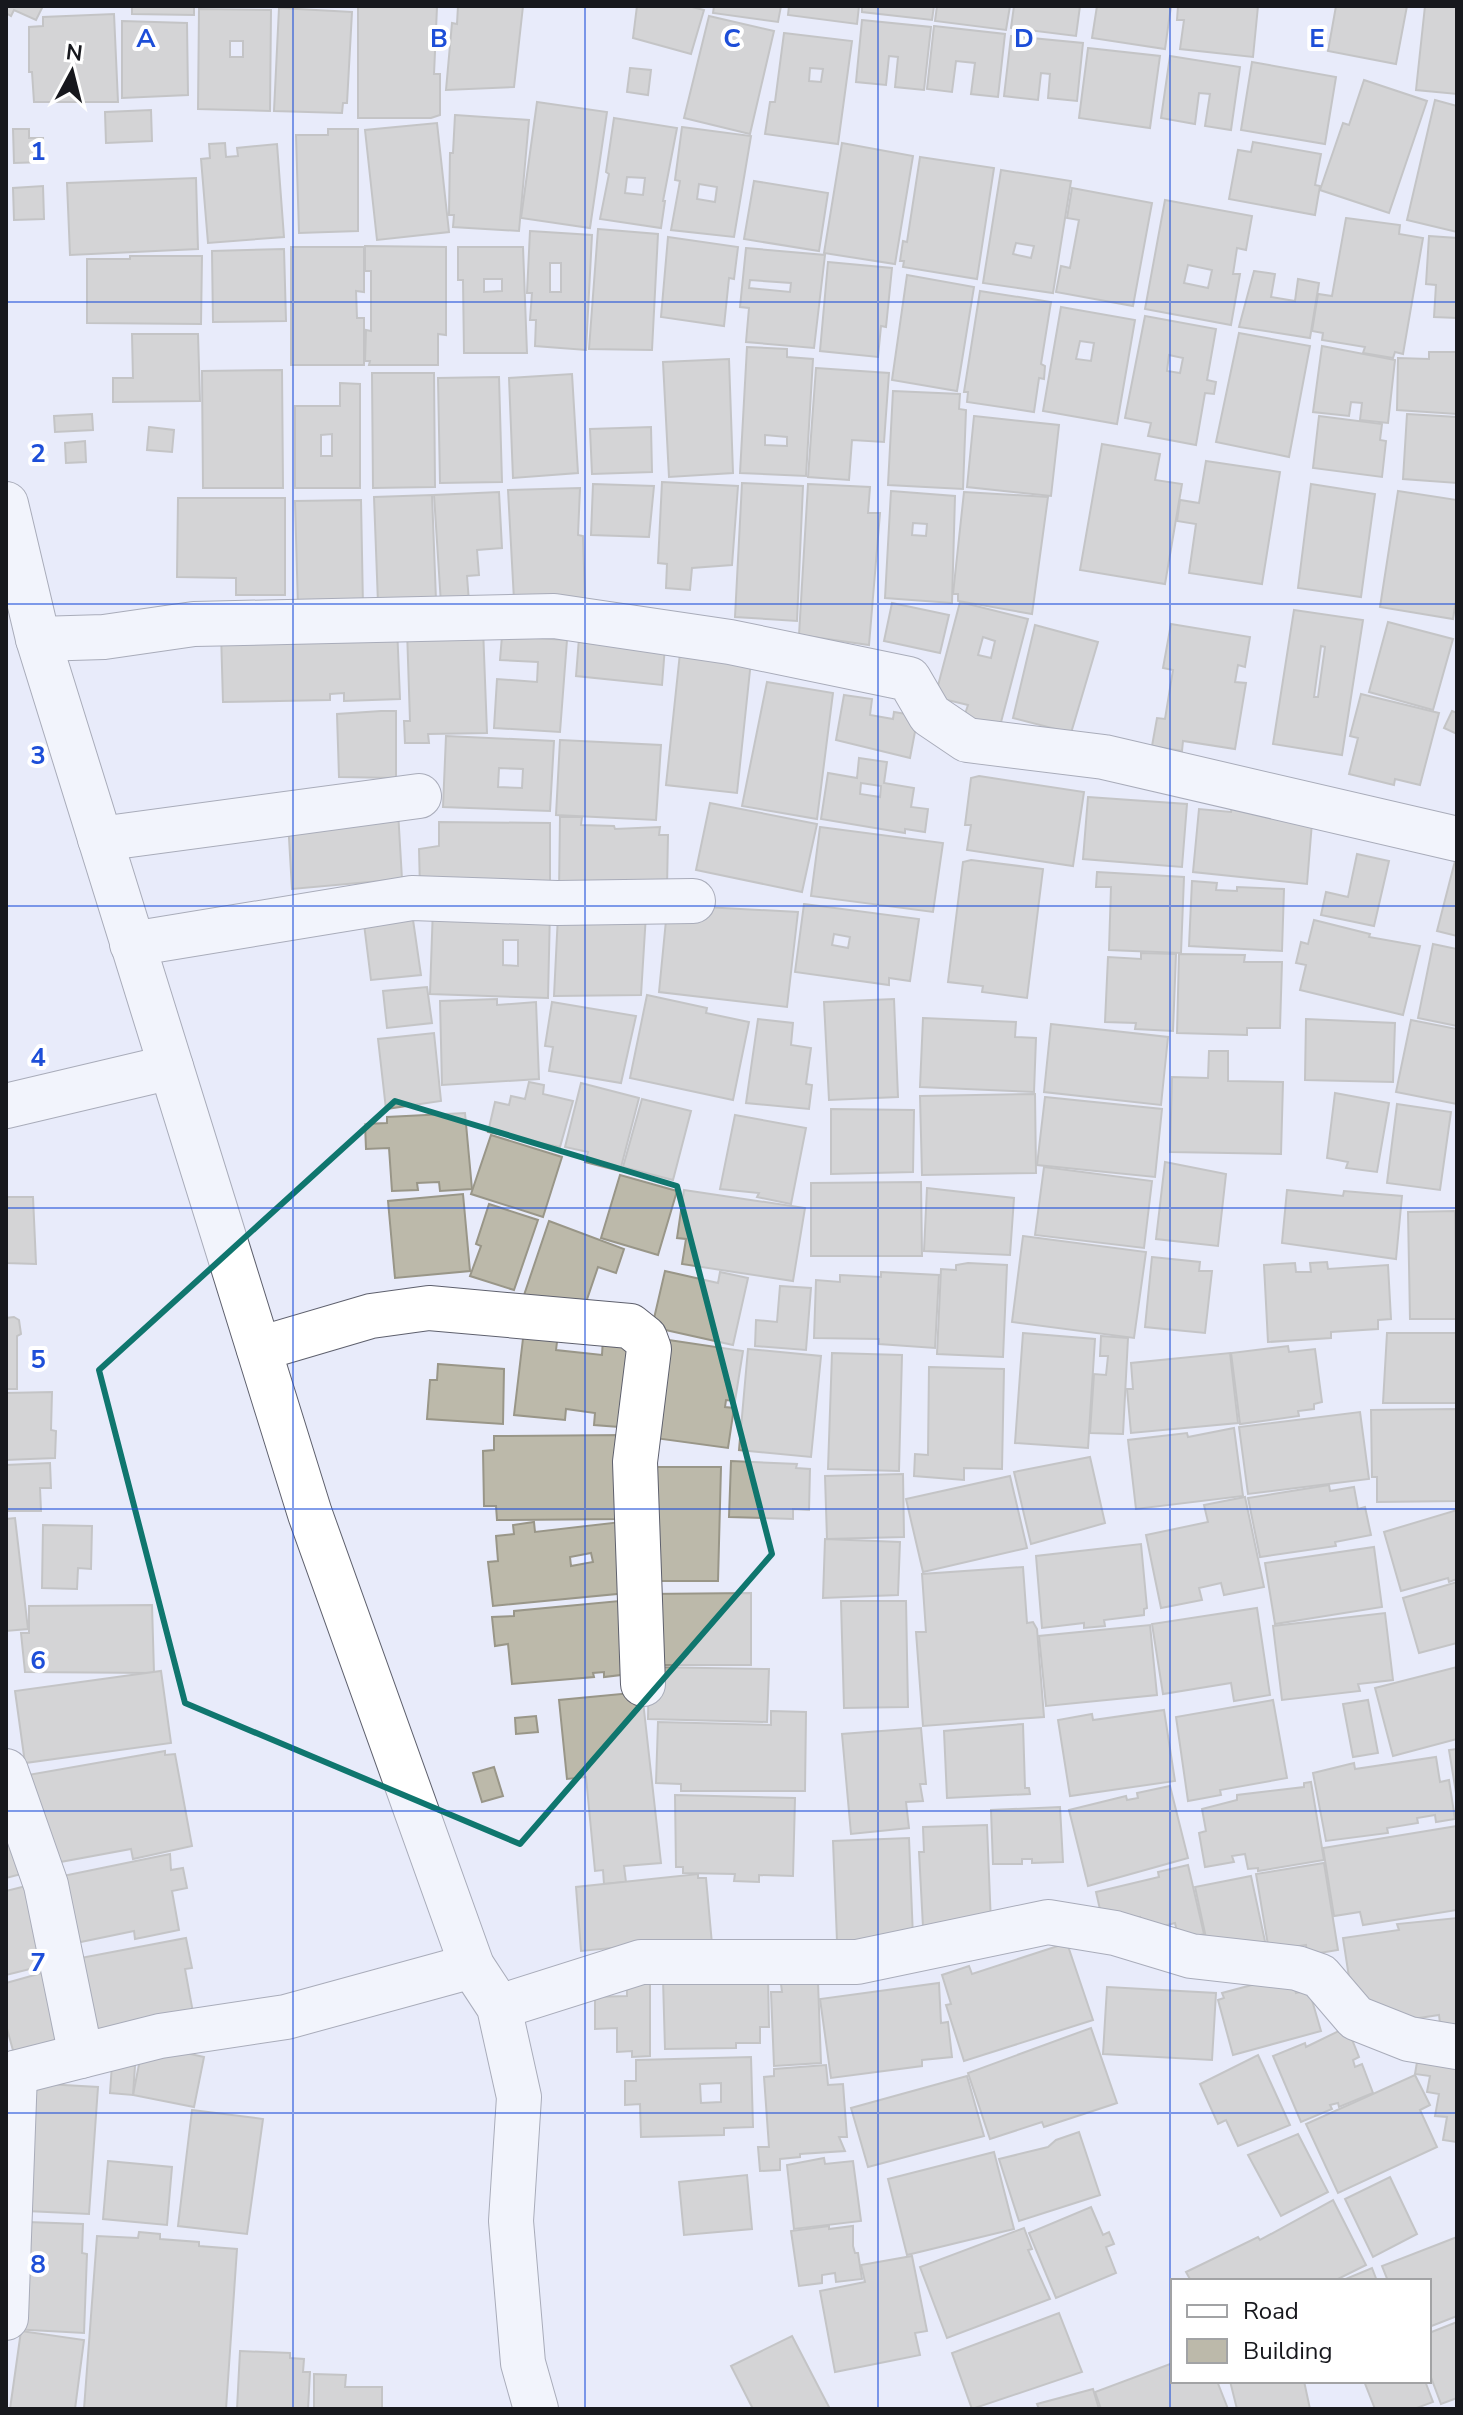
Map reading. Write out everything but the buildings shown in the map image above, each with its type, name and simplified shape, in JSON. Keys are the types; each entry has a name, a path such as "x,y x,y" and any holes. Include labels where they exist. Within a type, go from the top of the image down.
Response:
{"street":[{"path":"6,504 38,639 310,1514 472,1966 499,2007 519,2097 511,2221 523,2363 536,2409"},
{"path":"38,639 104,637 194,624 554,616 730,642 909,679 930,715 967,740 1104,757 1457,839"},
{"path":"100,839 419,796"},
{"path":"132,944 412,898 557,903 693,901"},
{"path":"6,1106 171,1067"},
{"path":"259,1349 371,1316 429,1308 630,1326 645,1338 649,1349 635,1462 643,1684"},
{"path":"6,1771 46,1885 81,2056"},
{"path":"499,2007 641,1962 857,1962 1048,1922 1115,1933 1191,1956 1297,1968 1320,1976 1356,2018 1409,2039 1457,2047"},
{"path":"6,2318 10,2074 160,2036 286,2017 472,1966"}],"highlighted area":[{"path":"395,1101 677,1186 772,1554 520,1844 185,1703 99,1370"}]}
